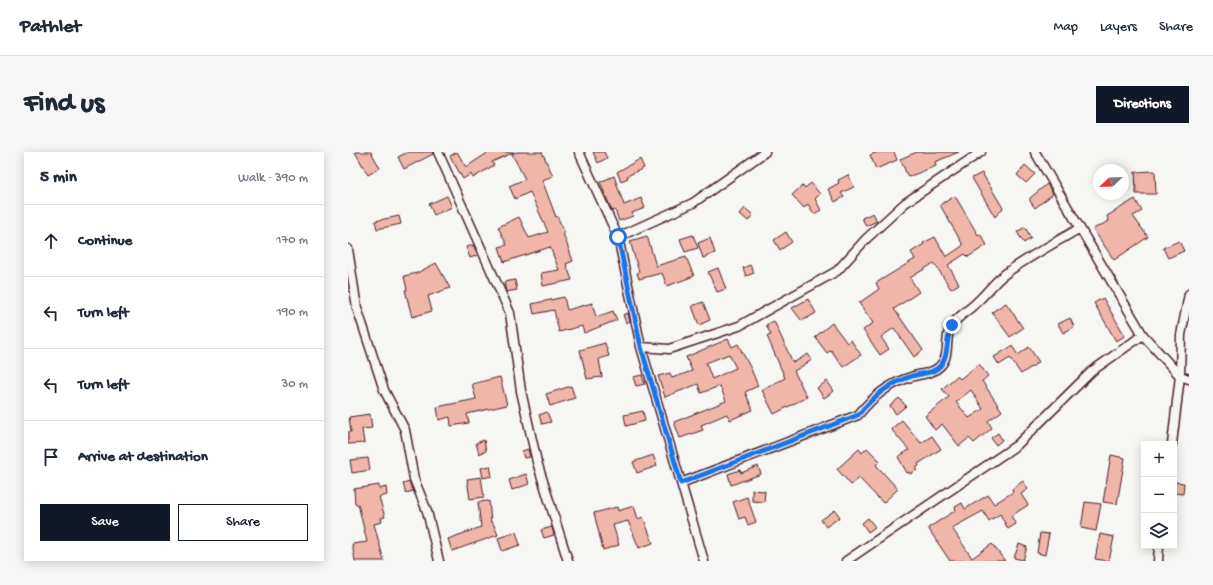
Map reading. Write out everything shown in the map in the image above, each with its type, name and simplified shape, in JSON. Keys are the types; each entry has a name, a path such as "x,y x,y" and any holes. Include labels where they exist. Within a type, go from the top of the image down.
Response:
{"street":[{"path":"438,152 510,313 521,391 536,462 568,561"},
{"path":"579,152 618,237 641,347 704,561"},
{"path":"618,237 693,203 765,152"},
{"path":"641,347 669,348 740,326 837,271 866,239 904,202 981,152"},
{"path":"1035,152 1142,335 1180,376 1189,379"},
{"path":"681,483 858,415 870,400 886,387 912,376 927,374 940,367 947,352 947,334 952,325 960,316 978,301 1004,275 1080,228"},
{"path":"348,249 357,308 384,390 405,430 414,479 427,511 438,561"},
{"path":"1172,441 1180,376 1181,335 1189,294"},
{"path":"846,561 1018,446 1092,371 1142,335"},
{"path":"1158,561 1160,549"}],"building":[{"path":"355,152 371,152 380,168 368,175"},
{"path":"408,152 433,152 433,154 404,169 398,157"},
{"path":"457,152 466,167 489,152 514,152 492,162 494,165 473,178 471,174 463,179 450,156"},
{"path":"517,152 542,152 553,176 542,180 556,217 557,216 565,233 563,233 573,261 566,264 572,280 543,286 541,273 559,270 550,247 504,262 499,247 507,245 498,227 519,217 529,238 548,232 530,192 515,199 509,186 525,179 512,154"},
{"path":"593,152 604,152 607,158 598,163"},
{"path":"878,152 894,152 897,160 876,169 870,155"},
{"path":"917,152 959,152 935,162 936,166 908,177 900,159"},
{"path":"640,159 644,168 627,176 628,178 621,181 617,172"},
{"path":"1025,165 1035,174 1026,183 1017,175"},
{"path":"1155,171 1156,194 1136,194 1135,172"},
{"path":"982,173 1003,208 995,217 972,178"},
{"path":"848,175 854,187 841,193 844,197 835,202 828,189 839,183 838,180"},
{"path":"614,176 624,205 641,198 645,208 632,213 633,216 619,221 615,210 612,211 600,182"},
{"path":"811,183 820,194 815,199 821,210 814,214 808,204 804,208 792,195 803,185 805,188"},
{"path":"1047,184 1053,194 1035,208 1030,201 1030,198"},
{"path":"447,196 452,207 434,215 429,204"},
{"path":"955,196 978,235 980,234 987,245 968,257 965,254 948,265 959,284 951,289 934,263 910,278 919,292 894,309 923,350 914,357 894,328 881,337 889,349 880,355 863,330 873,323 859,303 879,289 876,283 915,259 911,252 924,244 923,243 935,237 946,257 963,245 940,205"},
{"path":"1135,199 1142,211 1133,216 1148,237 1114,260 1093,229 1109,221 1107,216"},
{"path":"745,208 753,215 748,221 740,214"},
{"path":"873,213 877,221 866,226 862,218"},
{"path":"399,216 401,224 377,229 375,221"},
{"path":"1025,227 1031,238 1024,243 1017,232"},
{"path":"786,232 792,242 780,250 774,240"},
{"path":"693,235 698,248 685,252 680,239"},
{"path":"647,236 656,266 686,257 694,276 667,286 662,273 639,279 637,273 639,272 630,241"},
{"path":"710,238 715,253 703,258 698,243"},
{"path":"1179,241 1184,251 1168,258 1163,248"},
{"path":"473,245 478,255 470,258 466,247"},
{"path":"436,263 450,288 428,296 432,311 412,317 405,290 407,290 404,276 417,273"},
{"path":"750,265 754,273 746,276 743,268"},
{"path":"718,268 726,289 717,292 708,272"},
{"path":"515,280 517,290 506,292 504,282"},
{"path":"564,297 567,310 592,303 596,317 613,311 617,320 584,333 582,326 559,332 554,310 534,314 532,304"},
{"path":"1103,298 1125,336 1116,341 1094,303"},
{"path":"808,299 816,313 802,321 792,308"},
{"path":"703,302 710,320 699,325 692,306"},
{"path":"1006,303 1023,328 1010,337 992,312"},
{"path":"628,313 630,321 626,323 623,315"},
{"path":"1070,318 1074,327 1063,333 1058,324"},
{"path":"774,321 793,363 808,354 812,360 794,371 807,397 774,414 762,390 785,378 767,336 771,335 766,325"},
{"path":"832,323 847,343 851,340 861,355 843,367 831,350 827,353 815,337"},
{"path":"728,339 732,347 738,344 758,386 745,392 753,410 730,420 727,414 701,425 703,430 680,438 674,422 726,401 720,386 701,393 698,384 665,397 658,376 670,373 672,378 692,371 686,357","holes":["729,354 736,368 712,379 706,363"]},
{"path":"605,343 609,356 599,359 602,377 587,379 580,350"},
{"path":"1012,346 1018,355 1029,347 1039,362 1021,374 1010,358 999,365 994,357"},
{"path":"979,364 988,376 982,381 1002,411 988,421 992,428 974,443 969,438 959,446 942,424 935,430 925,416 949,397 942,389 957,376 960,379","holes":["971,390 983,409 969,418 956,402"]},
{"path":"642,375 645,384 636,386 633,377"},
{"path":"500,377 507,405 467,414 469,423 451,426 450,417 439,420 437,407 476,399 472,384"},
{"path":"827,381 834,391 824,398 817,388"},
{"path":"571,386 575,398 550,406 546,394"},
{"path":"899,398 906,406 896,414 890,406"},
{"path":"643,411 645,421 626,426 624,415"},
{"path":"547,412 551,422 542,424 539,415"},
{"path":"370,414 372,428 362,429 364,443 348,444 348,432 351,432 349,417"},
{"path":"902,420 921,443 932,436 941,449 918,464 919,466 916,468 917,470 910,474 909,472 907,473 898,457 909,450 891,429"},
{"path":"998,433 1002,440 996,445 991,438"},
{"path":"484,440 486,451 479,454 476,443"},
{"path":"867,448 880,461 876,465 898,489 883,503 859,478 851,485 837,469 859,449 862,453"},
{"path":"528,449 530,457 524,458 522,451"},
{"path":"653,455 657,466 637,473 633,462"},
{"path":"1111,455 1125,458 1117,504 1103,502"},
{"path":"368,458 370,470 352,473 350,460"},
{"path":"490,466 492,476 483,478 481,468"},
{"path":"758,466 761,474 731,485 728,474 740,470 741,473"},
{"path":"526,474 529,484 512,490 509,480"},
{"path":"481,477 484,497 470,499 467,479"},
{"path":"1023,481 1028,489 1021,494 1028,505 1011,516 1016,524 1008,529 1000,514 989,521 983,511 952,528 972,558 992,544 1005,561 950,561 928,528 956,510 955,507 962,503 965,509 988,495 994,504 1013,492 1012,489"},
{"path":"409,482 413,491 406,493 403,484"},
{"path":"1177,482 1184,483 1183,494 1177,493"},
{"path":"379,485 379,489 386,487 387,495 379,497 385,517 381,518 382,522 374,524 384,561 355,561 352,544 367,542 358,504 355,504 354,489"},
{"path":"752,490 765,491 764,502 752,501"},
{"path":"747,497 756,522 748,525 745,517 739,519 733,502"},
{"path":"489,501 491,523 493,523 498,535 452,551 448,539 481,527 478,502"},
{"path":"1085,502 1101,504 1096,531 1081,528"},
{"path":"634,506 638,519 643,517 653,543 639,548 628,521 613,525 619,545 603,550 594,513 617,507 618,511"},
{"path":"835,510 840,517 826,527 821,520"},
{"path":"868,518 875,527 868,532 862,523"},
{"path":"552,527 554,535 544,538 541,530"},
{"path":"516,532 520,545 502,551 498,538"},
{"path":"1040,533 1049,534 1045,555 1037,553"},
{"path":"1100,534 1114,537 1109,561 1095,559"},
{"path":"1019,544 1027,547 1023,560 1014,558"}],"route":[{"path":"618,237 641,347 681,483 858,415 870,400 886,387 912,376 927,374 940,367 945,359 947,352 947,334 952,325"}]}
